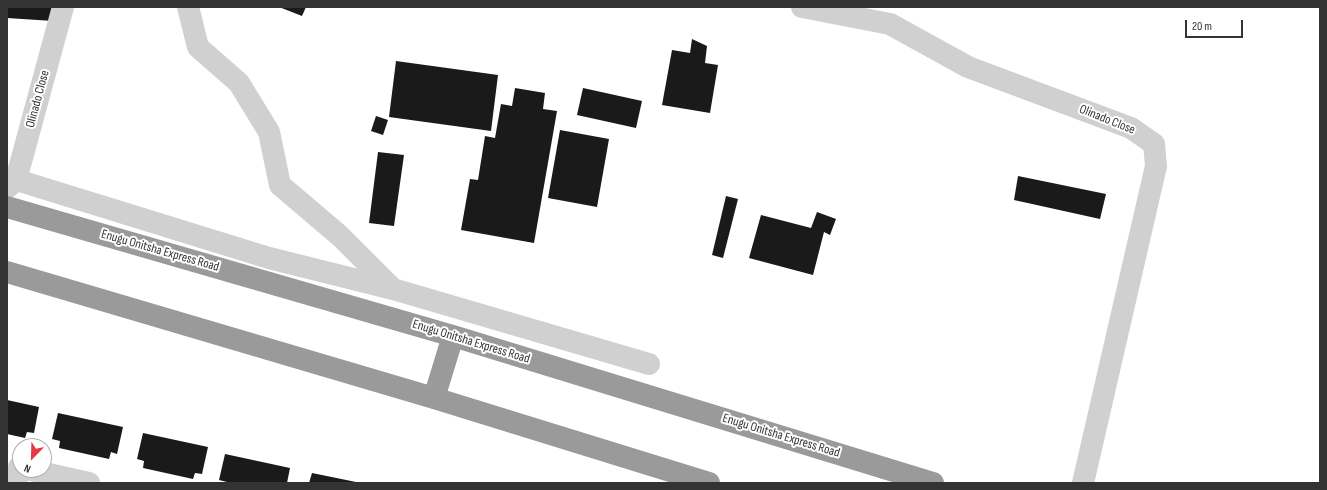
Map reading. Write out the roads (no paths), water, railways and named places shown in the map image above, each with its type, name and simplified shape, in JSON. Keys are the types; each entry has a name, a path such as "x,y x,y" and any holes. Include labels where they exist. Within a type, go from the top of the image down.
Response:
{"highway":[{"name":"Enugu Onitsha Express Road","path":"7,207 453,336 933,483"},
{"path":"7,272 434,398 709,483"},
{"path":"434,398 453,336"}],"street":[{"name":"Olinado Close","path":"10,182 63,7"},
{"path":"188,7 198,47 239,83 269,132 280,185 340,236 393,289"},
{"name":"Olinado Close","path":"802,7 890,24 968,67 1131,128 1154,144 1156,166 1083,483"},
{"path":"10,182 269,258 393,289 649,364"},
{"path":"52,477 89,483"}]}
